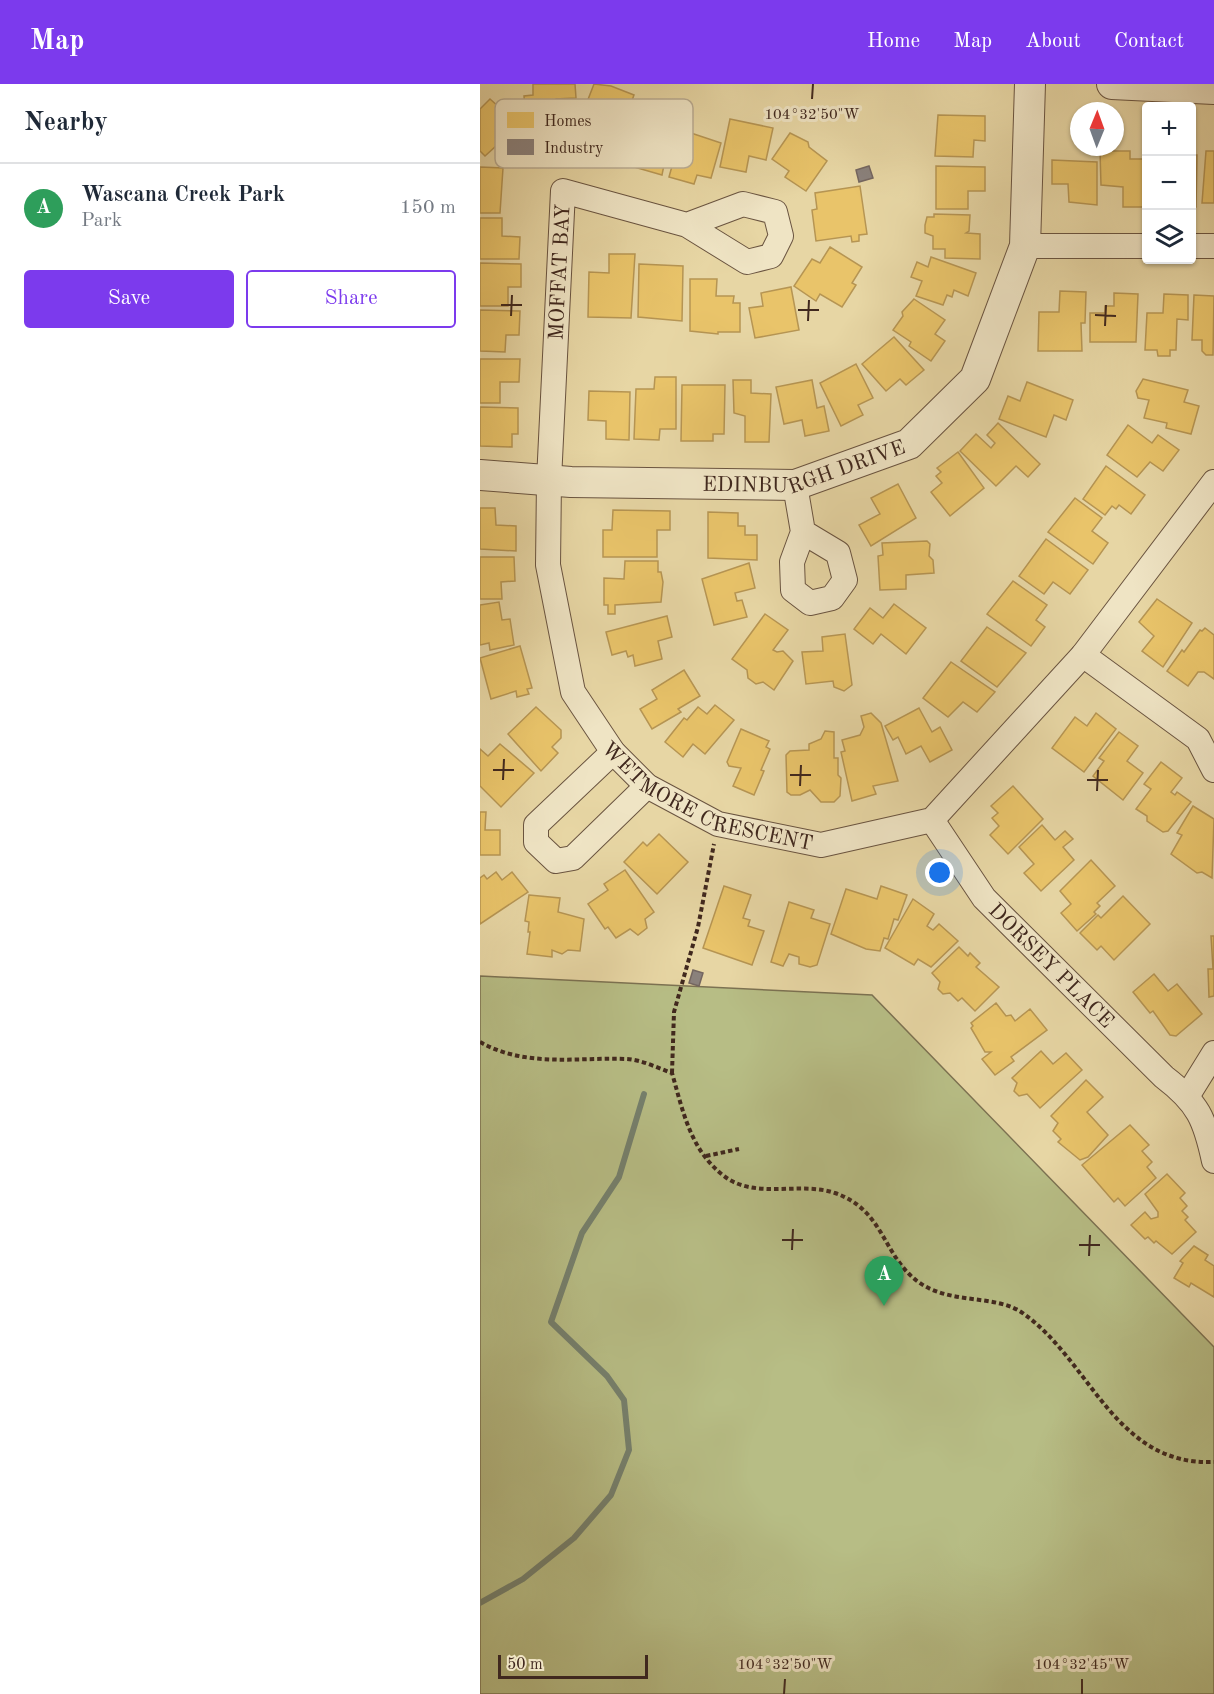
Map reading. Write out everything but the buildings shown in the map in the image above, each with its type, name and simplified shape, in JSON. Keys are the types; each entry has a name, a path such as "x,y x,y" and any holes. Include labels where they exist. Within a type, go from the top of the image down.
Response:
{"street":[{"name":"EDINBURGH DRIVE","path":"480,475 549,480 795,485 909,444 975,379 1025,246 1030,84"},
{"path":"1112,84 1214,89"},
{"name":"MOFFAT BAY","path":"549,480 563,191 687,225"},
{"path":"1025,246 1142,246"},
{"path":"1196,246 1214,246"},
{"name":"WETMORE CRESCENT","path":"549,480 548,565 573,692 613,752 647,786 718,824 821,845 932,820"},
{"path":"932,820 1083,655 1214,482"},
{"path":"795,485 803,532"},
{"path":"1083,655 1206,739 1214,770"},
{"path":"613,752 536,825 536,842 556,861 573,858 647,786"},
{"name":"DORSEY PLACE","path":"932,820 984,898 1164,1077 1188,1095 1207,1128 1214,1161"},
{"path":"1188,1095 1214,1053"}],"path":[{"path":"718,824 698,927 674,1012 672,1073 684,1122 695,1144 724,1176 745,1186 813,1188 836,1193 861,1208 876,1222 899,1262 917,1280 937,1292 956,1298 1001,1304 1023,1312 1049,1335 1125,1429 1145,1446 1176,1457 1214,1462"},
{"path":"480,1042 491,1048 522,1057 554,1061 630,1059 672,1073"},
{"path":"706,1156 739,1149"}],"green space":[{"path":"480,976 872,995 1214,1347 1214,1694 480,1694"}],"waterway":[{"path":"480,1603 523,1579 574,1538 611,1495 629,1450 624,1400 607,1376 551,1322 582,1233 619,1177 644,1094"}],"place":[{"name":"Wascana Creek Park","path":"884,1306"}]}
